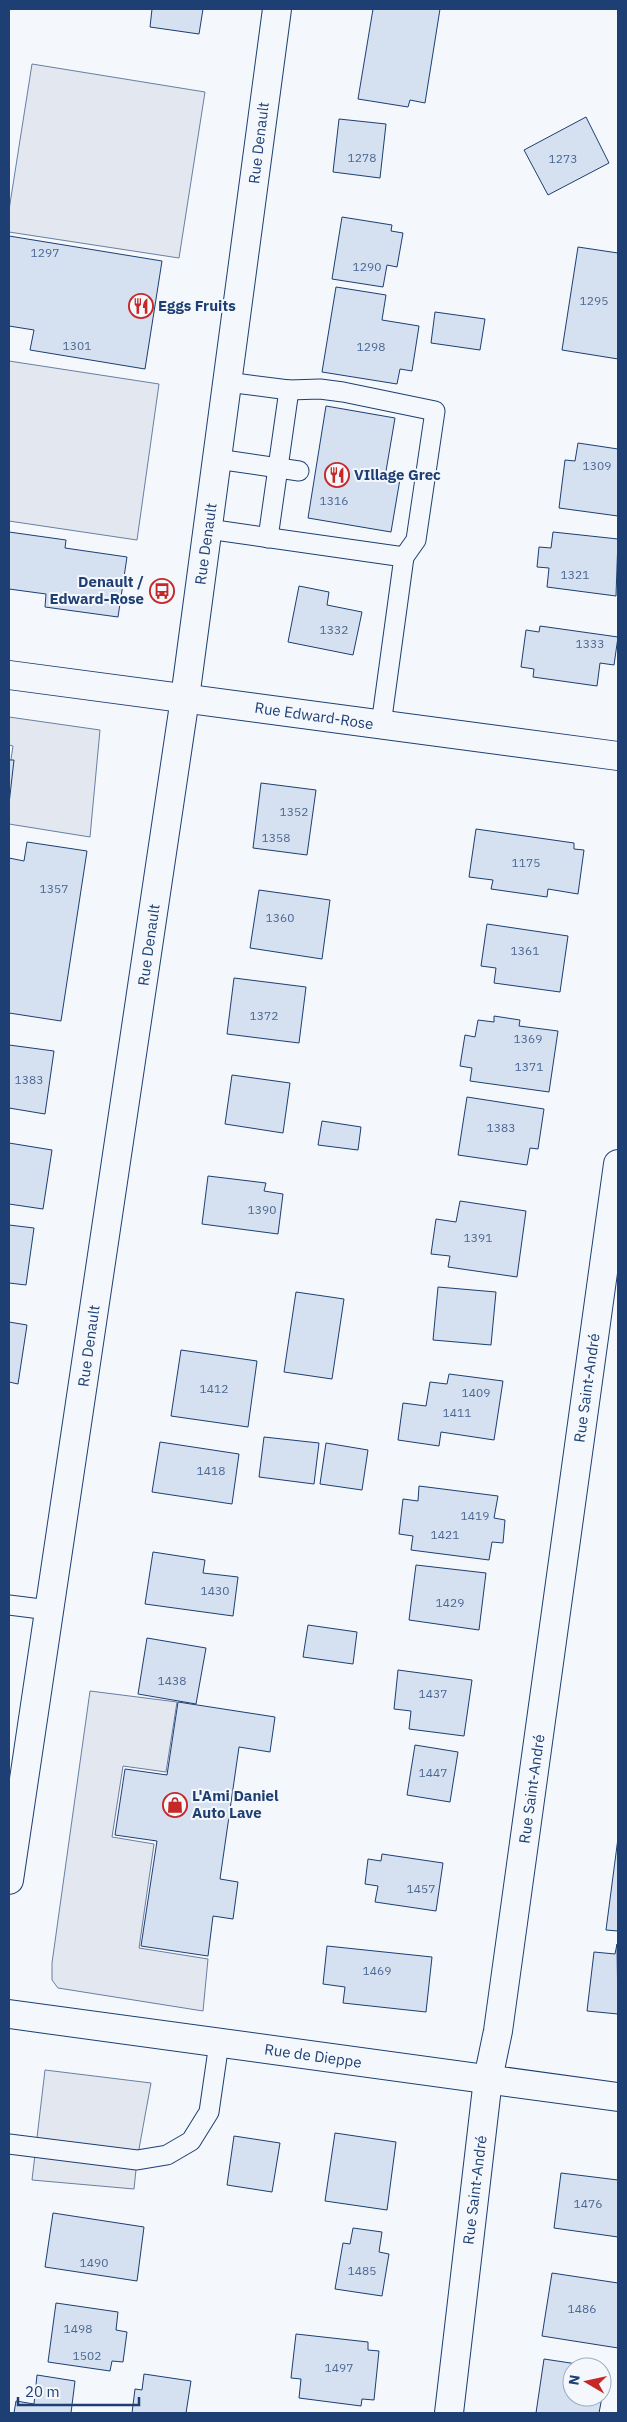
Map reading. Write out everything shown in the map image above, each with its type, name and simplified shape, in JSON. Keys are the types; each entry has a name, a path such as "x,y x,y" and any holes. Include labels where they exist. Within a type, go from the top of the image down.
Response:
{"street":[{"name":"Rue Denault","path":"9,1880 185,698 277,9"},
{"name":"Rue Edward-Rose","path":"9,675 618,756"},
{"name":"Rue Saint-André","path":"449,2413 488,2079 498,2031 618,1164"},
{"name":"Rue de Dieppe","path":"9,2014 618,2097"}],"lane":[{"path":"227,382 289,390 320,389 343,392 434,411 416,540 404,557 381,725"},
{"path":"268,538 289,390"},
{"path":"217,458 299,471"},
{"path":"208,529 404,557"},
{"path":"9,1605 49,1610"},
{"path":"9,2144 137,2160 167,2155 191,2141 210,2112 219,2043"}],"shaded area":[{"path":"32,64 205,92 179,258 9,232 9,210"},
{"path":"9,361 159,384 137,540 9,521"},
{"path":"9,717 100,730 90,837 9,824 9,773 13,746 9,745"},
{"path":"90,1691 177,1702 166,1772 123,1766 112,1837 154,1844 139,1948 208,1959 203,2011 58,1988 52,1980 52,1963"},
{"path":"45,2070 151,2083 137,2160 134,2189 32,2180"}],"building":[{"path":"152,9 203,9 199,34 150,27"},
{"path":"373,9 440,9 425,103 410,100 408,107 358,99"},
{"path":"586,117 609,163 548,195 524,150"},
{"path":"339,119 386,124 380,178 333,172"},
{"path":"342,217 392,225 391,231 403,233 397,267 387,265 383,287 332,279"},
{"path":"9,236 162,261 145,369 30,350 34,330 9,326"},
{"path":"578,247 618,253 618,359 562,350"},
{"path":"336,287 386,295 382,320 419,326 412,371 400,369 397,384 322,372"},
{"path":"435,312 485,319 480,350 431,343"},
{"path":"326,406 395,418 385,477 400,479 391,532 308,518"},
{"path":"578,443 618,449 618,516 559,508 565,460 575,461"},
{"path":"9,532 66,540 65,548 127,557 118,617 45,607 46,594 9,589"},
{"path":"553,532 618,539 616,596 547,587 549,568 537,567 539,547 551,548"},
{"path":"299,586 329,592 327,605 362,612 353,655 288,642"},
{"path":"540,626 618,637 614,665 600,663 597,686 533,677 534,669 521,667 526,630 539,632"},
{"path":"9,760 14,760 9,804"},
{"path":"261,783 316,790 307,855 253,848"},
{"path":"476,829 574,843 574,849 584,850 578,894 548,889 547,897 491,889 493,880 469,877"},
{"path":"27,842 87,851 61,1021 9,1013 9,858 24,861"},
{"path":"259,890 330,900 322,959 250,948"},
{"path":"487,924 568,936 560,992 494,983 496,968 481,966"},
{"path":"234,978 306,987 299,1043 227,1034"},
{"path":"494,1016 520,1020 519,1026 558,1031 549,1092 470,1081 472,1068 460,1066 465,1035 475,1037 478,1020 494,1022"},
{"path":"9,1045 54,1051 45,1114 9,1108"},
{"path":"232,1075 290,1083 283,1133 225,1124"},
{"path":"467,1097 544,1109 538,1149 530,1148 527,1165 458,1155"},
{"path":"322,1121 361,1127 358,1150 318,1145"},
{"path":"9,1143 52,1150 43,1209 9,1204"},
{"path":"208,1176 266,1183 264,1191 283,1194 278,1234 202,1224"},
{"path":"460,1201 526,1211 517,1277 448,1267 450,1256 431,1254 436,1219 456,1222"},
{"path":"9,1225 34,1228 26,1285 9,1283"},
{"path":"438,1287 496,1292 491,1345 433,1340"},
{"path":"296,1292 344,1299 332,1379 284,1372"},
{"path":"9,1322 27,1325 18,1384 9,1382"},
{"path":"181,1350 257,1361 248,1427 171,1416"},
{"path":"449,1374 503,1381 494,1440 441,1432 439,1446 398,1440 403,1403 426,1406 430,1382 447,1384"},
{"path":"264,1437 319,1443 314,1484 259,1477"},
{"path":"160,1442 239,1454 232,1504 152,1492"},
{"path":"326,1443 368,1450 362,1490 320,1484"},
{"path":"419,1486 498,1496 494,1518 505,1520 503,1543 492,1542 489,1560 411,1550 413,1536 399,1534 403,1499 418,1501"},
{"path":"153,1552 205,1560 203,1573 238,1577 233,1616 145,1604"},
{"path":"416,1565 486,1573 479,1630 409,1620"},
{"path":"308,1625 357,1632 353,1664 303,1657"},
{"path":"147,1638 206,1648 196,1704 138,1694"},
{"path":"398,1670 472,1680 464,1736 409,1729 411,1711 394,1709"},
{"name":"L'Ami Daniel Auto Lave","path":"178,1702 275,1717 270,1752 239,1747 220,1879 238,1882 233,1919 213,1916 208,1956 141,1946 157,1841 115,1835 125,1769 167,1775"},
{"path":"415,1745 458,1752 450,1802 407,1795"},
{"path":"618,1838 618,1931 606,1930"},
{"path":"382,1854 443,1863 436,1911 375,1902 378,1886 365,1884 368,1859 381,1861"},
{"path":"617,1944 618,2014 587,2011 594,1952 615,1954"},
{"path":"327,1946 432,1957 426,2012 343,2003 345,1987 323,1984"},
{"path":"335,2133 396,2142 387,2210 325,2201"},
{"path":"234,2136 280,2143 272,2192 227,2185"},
{"path":"561,2173 618,2180 618,2237 554,2228"},
{"path":"53,2213 144,2227 137,2281 45,2267"},
{"path":"353,2228 382,2232 379,2252 389,2254 382,2296 335,2289 343,2243 350,2244"},
{"path":"552,2273 618,2283 618,2348 542,2336"},
{"path":"56,2303 118,2312 116,2330 127,2332 123,2362 112,2361 110,2371 48,2362"},
{"path":"296,2334 368,2342 368,2350 379,2351 374,2400 362,2399 361,2406 299,2398 301,2379 291,2378"},
{"path":"544,2359 562,2362 562,2407 600,2407 599,2413 536,2413"},
{"path":"144,2374 191,2381 186,2413 132,2413 135,2389 142,2390"},
{"path":"37,2375 75,2381 71,2413 14,2413 16,2401 34,2404"}],"place":[{"name":"Eggs Fruits","path":"141,306"},
{"name":"VIllage Grec","path":"337,475"},
{"name":"Denault / Edward-Rose","path":"162,591"},
{"name":"L'Ami Daniel Auto Lave","path":"175,1805"}]}
